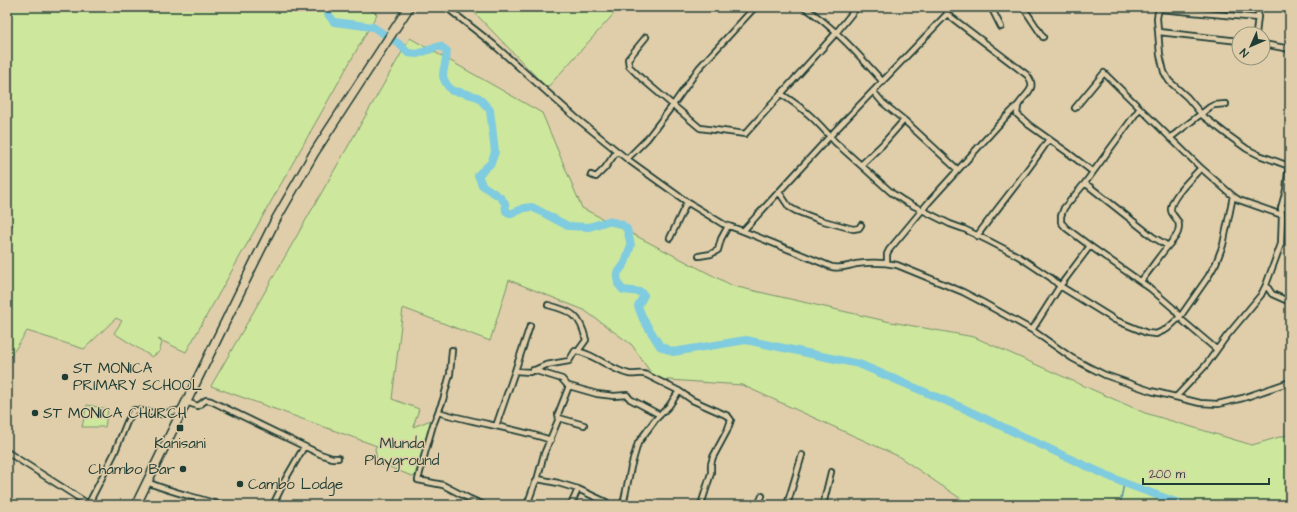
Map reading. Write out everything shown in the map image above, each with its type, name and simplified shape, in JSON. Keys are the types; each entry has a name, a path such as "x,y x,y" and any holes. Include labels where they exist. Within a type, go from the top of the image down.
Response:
{"highway":[{"path":"136,505 255,261 295,186 333,123 409,7"}],"street":[{"path":"446,7 493,44 575,117 617,151 717,222 840,269 870,262 897,265 963,292 1032,330 1072,358 1106,375 1151,391 1200,403 1218,404 1243,398 1290,382"},
{"path":"627,158 647,139 699,68 755,7"},
{"path":"804,7 836,33 884,82"},
{"path":"646,37 628,59 629,66 641,78 700,128 745,134 836,33 857,7"},
{"path":"743,231 830,136 873,91 884,82 947,14 947,7"},
{"path":"991,7 1001,27"},
{"path":"1023,7 1043,37"},
{"path":"1257,26 1259,7"},
{"path":"1258,18 1159,8 1158,18 1160,55 1166,76 1216,127 1259,156 1289,166"},
{"path":"887,263 887,254 889,250 922,210 1031,89 1032,83 1027,75 947,14"},
{"path":"1159,32 1231,40"},
{"path":"1271,45 1290,49"},
{"path":"1075,108 1104,73 1201,168 1233,196 1239,200 1282,215"},
{"path":"873,91 883,103 904,120 958,170"},
{"path":"781,94 810,115 835,142 862,165 872,177 892,193 922,210 1018,256 1103,314 1123,324 1147,333 1156,334 1167,329 1180,317 1196,296 1216,263 1223,245 1233,196"},
{"path":"1170,138 1214,104 1226,104"},
{"path":"1018,105 1017,114 1029,125 1093,172"},
{"path":"1140,108 1085,183 1064,208 1061,216 1061,222 1066,228 1141,281 1168,303 1180,317 1216,349"},
{"path":"862,165 904,120"},
{"path":"977,236 1049,139"},
{"path":"591,175 596,177 605,168 617,151"},
{"path":"1176,397 1206,365 1216,349 1261,295 1266,285 1281,244 1281,208 1288,188 1290,154"},
{"path":"1141,281 1176,236 1179,224 1177,218 1170,209 1170,205 1183,187 1201,168"},
{"path":"1085,183 1153,237 1168,246"},
{"path":"779,192 789,207 814,218 853,229 859,228 861,225"},
{"path":"670,238 687,202"},
{"path":"928,203 929,209 933,215"},
{"path":"1281,208 1290,208"},
{"path":"699,256 711,254 718,250 721,239 728,226"},
{"path":"1032,330 1060,286 1090,246"},
{"path":"1266,285 1272,294 1290,302"},
{"path":"515,371 530,372 551,364 568,361 586,340 577,318 568,311 548,305"},
{"path":"496,426 530,326"},
{"path":"452,350 450,374 418,480 444,485 484,505"},
{"path":"578,351 629,374 636,375 642,373 648,375 679,391 692,400 728,416 731,420 727,431 713,457 711,473 700,505"},
{"path":"533,370 564,380 568,386"},
{"path":"568,386 571,385 597,394 614,396 627,395 630,399 660,415"},
{"path":"528,505 544,454 559,418 558,414 568,386"},
{"path":"623,505 638,443 669,406 679,391"},
{"path":"7,452 89,505 134,410 161,414 184,406 198,406 206,400 211,401 304,447 332,458 338,458"},
{"path":"438,412 522,431 551,440"},
{"path":"559,418 584,425"},
{"path":"273,505 304,447"},
{"path":"787,505 802,455"},
{"path":"823,505 831,472"},
{"path":"537,480 558,483 578,489 606,502"},
{"path":"147,482 220,505"},
{"path":"571,505 578,489"},
{"path":"758,505 762,496"}],"green space":[{"path":"7,7 365,7 377,14 186,352 158,339 162,343 159,352 152,357 114,333 122,321 116,318 84,349 27,331 7,362 7,237 13,224 7,223"},
{"path":"476,7 620,7 547,88 473,11"},
{"name":"Mlunda Playground","path":"410,38 542,113 582,208 733,286 886,321 974,337 1145,413 1252,445 1290,434 1290,505 970,505 898,456 742,385 655,379 632,345 584,310 509,280 490,341 403,308 392,399 419,409 413,427 436,418 414,477 377,462 375,448 377,446 211,386"},
{"path":"87,405 108,409 105,427 82,427"}],"waterway":[{"path":"329,7 328,14 334,22 373,27 398,43 408,53 417,54 440,46 447,51 443,72 444,80 447,85 452,91 478,97 490,110 495,152 491,163 478,175 482,185 500,197 505,203 506,211 511,214 524,208 532,207 568,226 589,227 608,221 621,224 627,229 631,245 625,263 617,274 618,284 623,290 641,292 644,295 638,306 643,319 660,346 673,352 746,340 859,364 965,409 1124,483 1184,505"},
{"path":"1120,505 1124,483"}],"place":[{"name":"ST MONICA PRIMARY SCHOOL","path":"65,377"},
{"name":"ST MONICA CHURCH","path":"35,413"},
{"name":"Kanisani","path":"180,428"},
{"name":"Chambo Bar","path":"183,469"},
{"name":"Cambo Lodge","path":"240,484"}]}
